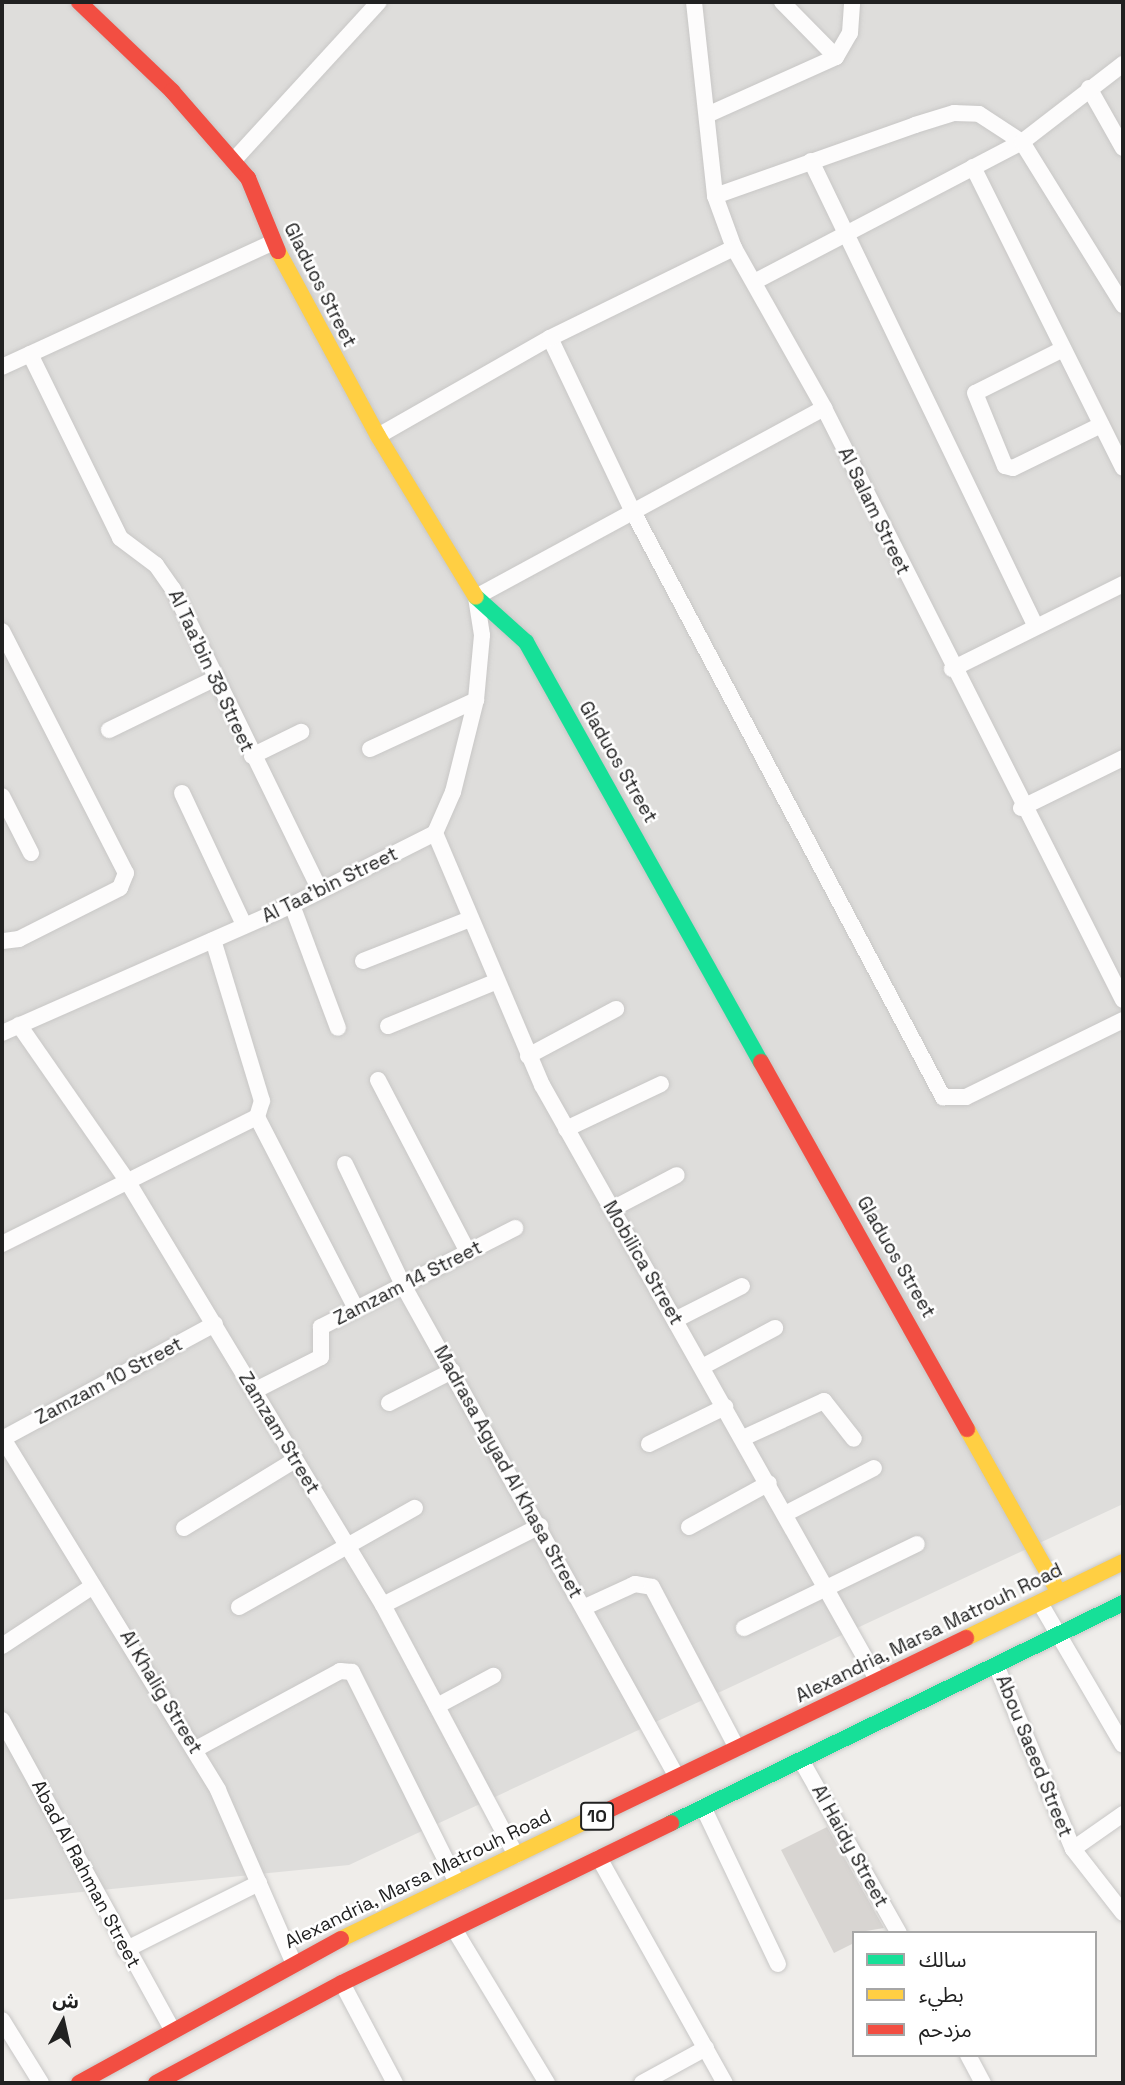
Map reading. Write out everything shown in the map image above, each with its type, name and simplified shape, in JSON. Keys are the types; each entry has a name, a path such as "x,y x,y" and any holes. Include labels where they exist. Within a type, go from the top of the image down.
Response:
{"main road":[{"name":"Gladuos Street","path":"79,2 234,160 254,190 272,243 377,436 476,597 526,642 1059,1594"},
{"name":"Alexandria, Marsa Matrouh Road","path":"79,2083 171,2028 293,1962 1123,1562"},
{"path":"1097,1575 1119,1605"},
{"name":"10","path":"156,2083 175,2078 342,1983 1119,1605"}],"street":[{"path":"234,160 379,2"},
{"name":"Al Salam Street","path":"694,2 715,197 734,248 824,408 1021,808 1123,1000"},
{"path":"782,2 836,57"},
{"path":"707,115 836,57 850,33 852,2"},
{"path":"754,282 1022,142 1123,64"},
{"path":"1089,88 1123,148"},
{"path":"715,197 811,161 954,113 995,121 1022,142 1123,305"},
{"path":"811,161 1036,627"},
{"path":"973,167 1123,468"},
{"path":"2,367 272,243"},
{"path":"377,436 550,338 734,248"},
{"path":"550,338 631,508 943,1097 966,1097 1123,1020"},
{"path":"1063,349 975,393 1005,466 1013,468 1101,425"},
{"name":"Al Taa'bin 38 Street","path":"30,354 120,538 165,575 320,890"},
{"path":"435,833 476,700 482,635 476,597 631,508 824,408"},
{"path":"952,669 1123,584"},
{"path":"2,631 126,873 120,888 19,939 2,941"},
{"path":"110,730 214,679"},
{"path":"370,749 476,700"},
{"path":"252,756 301,732"},
{"path":"1021,808 1123,758"},
{"path":"182,793 244,925"},
{"path":"2,796 31,853"},
{"name":"Al Taa'bin Street","path":"2,1033 292,905 435,833"},
{"name":"Mobilica Street","path":"435,833 495,982 528,1056 566,1129 769,1483 826,1592 878,1681"},
{"path":"292,905 338,1028"},
{"path":"363,961 470,919"},
{"path":"213,940 262,1101 257,1117 356,1309"},
{"path":"388,1026 495,982"},
{"path":"528,1056 616,1009"},
{"name":"Zamzam Street","path":"19,1025 126,1179 215,1324 383,1605 516,1855"},
{"path":"378,1080 468,1252"},
{"path":"566,1129 661,1084"},
{"path":"2,1244 126,1179 257,1117"},
{"name":"Madrasa Agyad Al Khasa Street","path":"345,1164 403,1285 540,1526 677,1777"},
{"path":"612,1209 677,1175"},
{"name":"Zamzam 14 Street","path":"254,1391 319,1359 321,1327 515,1228"},
{"path":"675,1320 742,1286"},
{"name":"Zamzam 10 Street","path":"2,1438 215,1324"},
{"path":"702,1367 775,1328"},
{"path":"389,1403 452,1371"},
{"path":"743,1438 824,1401 854,1439"},
{"path":"649,1444 725,1407"},
{"name":"Al Khalig Street","path":"2,1438 196,1749 293,1962"},
{"path":"184,1528 295,1460"},
{"path":"785,1514 874,1468"},
{"path":"689,1527 769,1483"},
{"path":"239,1606 346,1544 415,1508"},
{"path":"383,1605 540,1526"},
{"path":"744,1628 826,1592 917,1544"},
{"path":"585,1607 635,1584 652,1587 737,1748"},
{"path":"2,1646 93,1586"},
{"path":"1040,1603 1123,1745"},
{"name":"Abou Saeed Street","path":"996,1665 1073,1849 1123,1913"},
{"path":"196,1749 340,1671 352,1672 457,1883"},
{"path":"437,1706 493,1676"},
{"name":"Abad Al Rahman Street","path":"2,1720 125,1950 171,2028"},
{"name":"Al Haidy Street","path":"801,1760 898,1931"},
{"path":"703,1807 778,1964"},
{"path":"1073,1849 1123,1814"},
{"path":"599,1858 725,2083"},
{"path":"125,1950 259,1883"},
{"path":"454,1929 547,2083"},
{"path":"342,1983 395,2083"},
{"path":"2,2020 41,2083"},
{"path":"642,2083 706,2048"},
{"path":"969,2057 983,2083"}],"shaded area":[{"path":"2,2 1123,2 1123,1504 349,1865 2,1900"}],"building":[{"path":"827,1827 884,1928 852,1931 852,1944 834,1953 781,1850"}],"traffic: fast":[{"path":"476,597 526,642 761,1062"},
{"path":"671,1823 1123,1603"}],"traffic: slow":[{"path":"278,251 378,436 476,597"},
{"path":"967,1429 1059,1593"},
{"path":"966,1638 1123,1562"},
{"path":"341,1939 594,1817"}],"traffic: jam":[{"path":"79,2 172,91 248,178 278,251"},
{"path":"761,1062 967,1429"},
{"path":"594,1817 966,1638"},
{"path":"156,2083 342,1983 671,1823"},
{"path":"79,2083 341,1939"}]}
